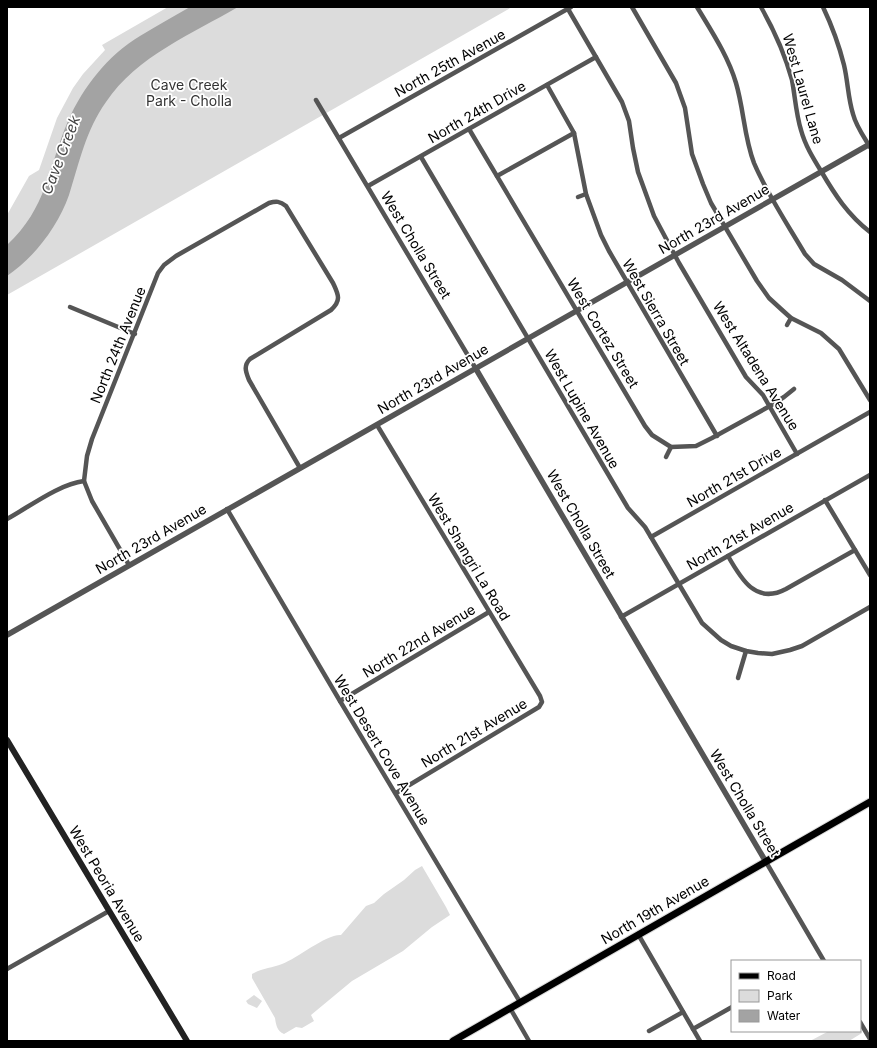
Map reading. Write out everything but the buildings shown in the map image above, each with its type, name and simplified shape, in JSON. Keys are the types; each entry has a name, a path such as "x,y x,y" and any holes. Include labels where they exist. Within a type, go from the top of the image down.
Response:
{"main road":[{"name":"West Peoria Avenue","path":"7,740 187,1041"},
{"name":"North 19th Avenue","path":"453,1041 870,802"}],"street":[{"path":"632,7 676,83 684,108 692,154 711,203 764,292 791,318 821,333 839,349 870,400"},
{"path":"697,7 720,46 731,69 739,96 749,147 759,174 773,199 810,260 821,269 852,287 870,302"},
{"name":"West Laurel Lane","path":"761,7 774,30 785,57 792,80 801,130 809,151 841,204 858,223 870,232"},
{"path":"823,7 836,36 841,52 848,82 853,116 870,146"},
{"name":"West Altadena Avenue","path":"569,8 624,107 629,121 638,172 647,200 662,232 746,377 763,395 797,454"},
{"name":"North 25th Avenue","path":"339,138 569,8"},
{"name":"North 24th Drive","path":"368,186 596,57"},
{"name":"West Sierra Street","path":"547,85 574,133 586,194 601,235 626,282 717,436"},
{"name":"West Cholla Street","path":"316,100 823,960"},
{"name":"West Cortez Street","path":"469,129 645,426 652,435 671,447"},
{"path":"497,176 574,133"},
{"name":"North 23rd Avenue","path":"7,635 476,369 626,282 870,146"},
{"name":"West Lupine Avenue","path":"421,157 628,508 645,527 697,615 709,630 731,646 746,651 772,654 802,646 870,607"},
{"path":"578,197 586,194"},
{"name":"North 24th Avenue","path":"84,481 86,456 92,439 158,273 164,265 183,252 275,201 281,202 286,206 333,283 337,292 338,300 336,305 331,310 250,359 245,367 249,380 300,468"},
{"path":"70,307 135,334"},
{"path":"787,325 791,318"},
{"path":"666,458 671,447 696,446 770,406 794,389"},
{"name":"North 21st Drive","path":"651,538 870,412"},
{"name":"West Shangri La Road","path":"377,425 540,696 542,702"},
{"name":"North 21st Avenue","path":"621,617 870,474"},
{"path":"7,519 63,487 76,482 84,481 92,501 129,565"},
{"path":"825,500 870,575"},
{"name":"West Desert Cove Avenue","path":"227,509 520,1002"},
{"path":"728,556 745,583 758,592 774,593 780,592 855,550"},
{"name":"North 22nd Avenue","path":"340,701 489,612"},
{"path":"738,678 746,651"},
{"name":"North 21st Avenue","path":"396,793 539,706 542,702"},
{"path":"7,969 109,911"},
{"path":"638,934 700,1041"},
{"path":"510,1008 529,1041"},
{"path":"693,1029 731,1008"},
{"path":"649,1031 683,1012"},
{"path":"861,1024 870,1039"}],"green space":[{"name":"Cave Creek Park - Cholla","path":"168,7 512,7 7,295 7,215 29,176 39,170 57,118 73,88 83,74 105,50 102,45"},
{"path":"422,866 450,915 432,927 403,951 352,981 311,1015 314,1021 302,1028 296,1027 284,1034 280,1031 276,1025 275,1018 252,978 252,974 289,961 328,938 341,935 366,906 374,903"},
{"path":"254,995 262,1001 257,1008 248,1004 246,1001"},
{"path":"827,1032 861,1032 862,1033 849,1041 810,1041"}],"water":[{"name":"Cave Creek","path":"190,7 238,7 166,47 133,72 119,86 99,113 88,135 69,195 59,218 36,250 27,260 7,276 7,245 31,217 39,202 68,121 89,84 107,62 128,44"}]}
